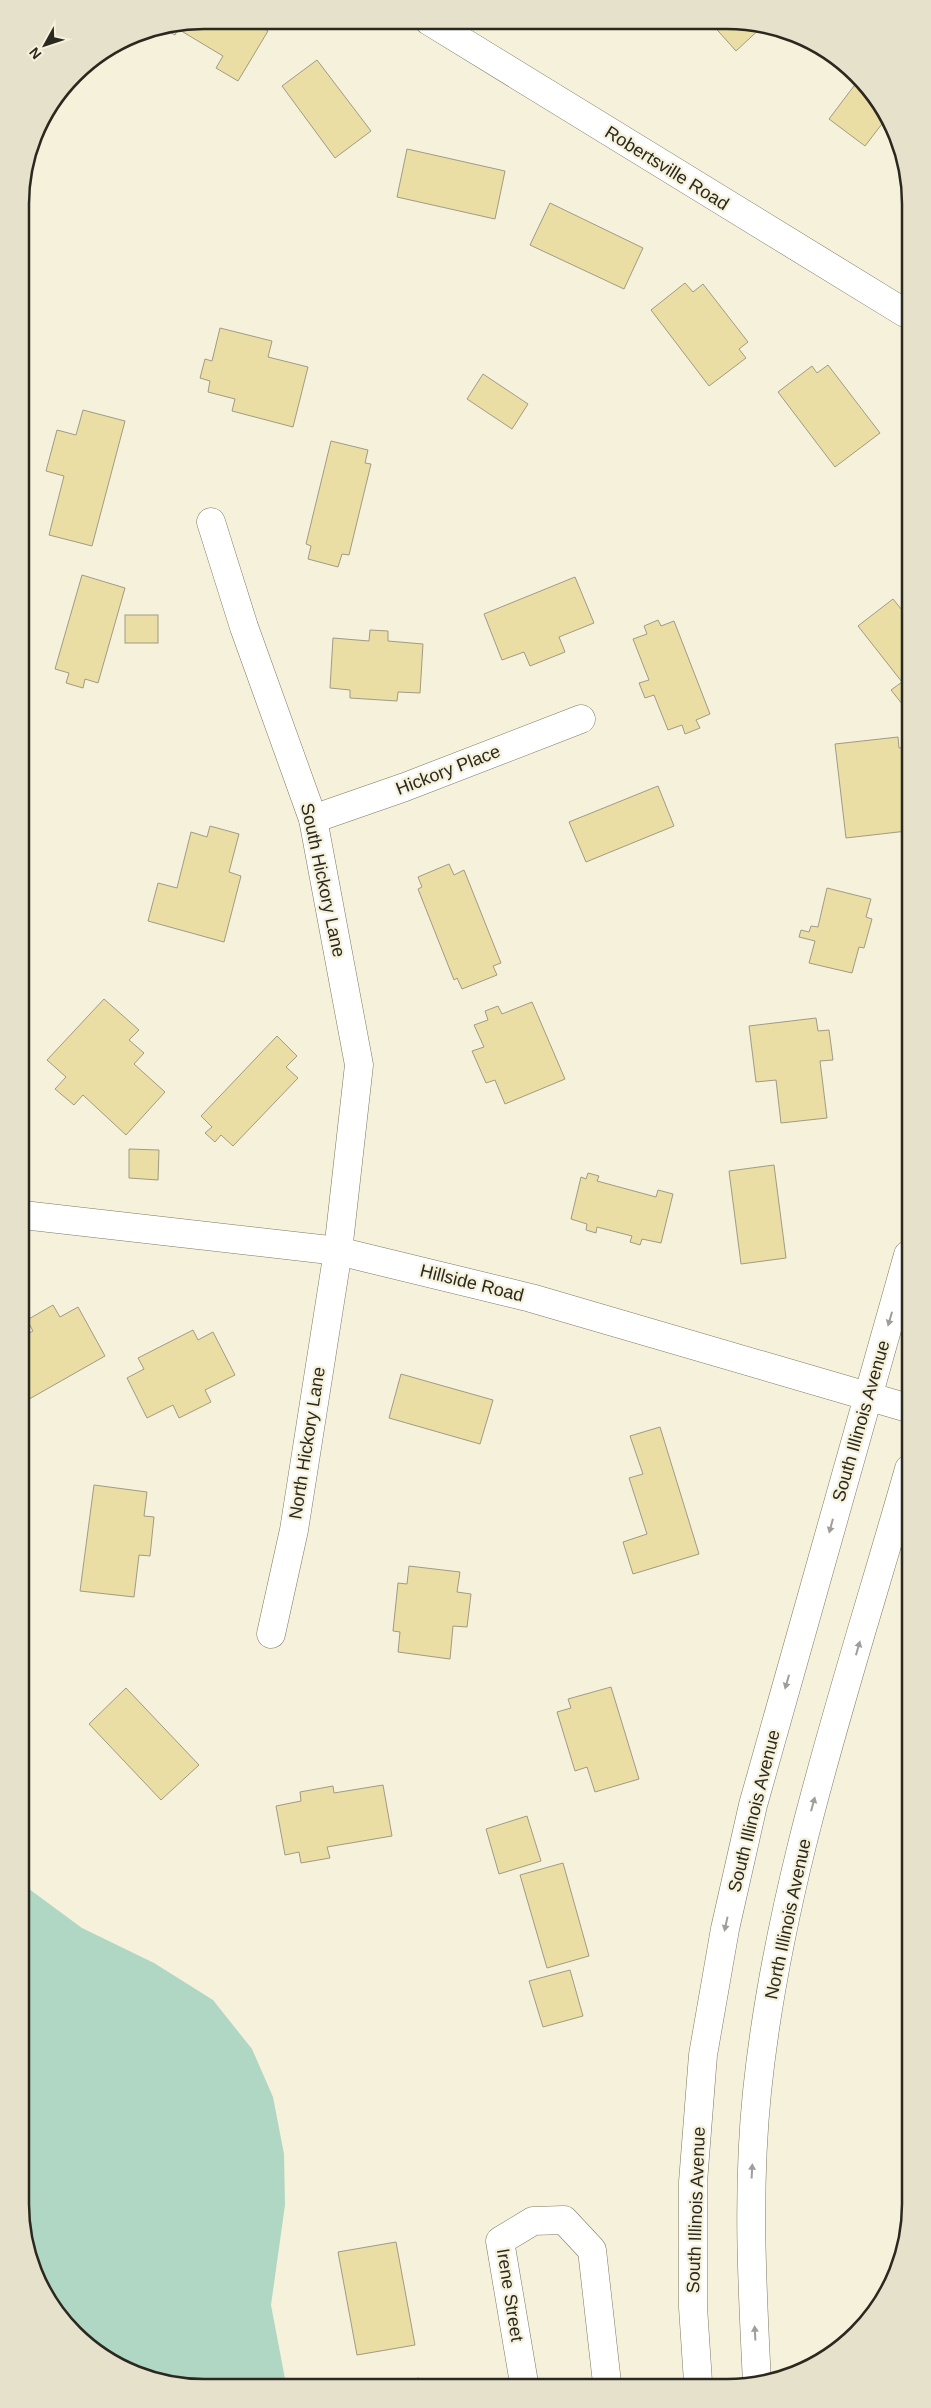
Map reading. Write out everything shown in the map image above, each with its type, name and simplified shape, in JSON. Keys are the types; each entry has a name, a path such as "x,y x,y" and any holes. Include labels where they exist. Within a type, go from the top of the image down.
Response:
{"main road":[{"name":"Robertsville Road","path":"442,29 902,311"},
{"name":"South Hickory Lane","path":"211,522 244,627 313,819 360,1065 338,1250"},
{"name":"Hickory Place","path":"313,819 405,787 581,719"},
{"name":"Hillside Road","path":"29,1216 338,1250 531,1298 902,1406"},
{"name":"North Hickory Lane","path":"271,1634 294,1530 338,1250"},
{"name":"South Illinois Avenue","path":"698,2379 693,2307 693,2182 703,2056 724,1929 753,1805 902,1275"},
{"name":"North Illinois Avenue","path":"757,2377 750,2211 757,2092 776,1962 803,1839 902,1490"},
{"name":"Irene Street","path":"523,2379 500,2241 533,2221 564,2220 592,2250 607,2379"}],"green space":[{"path":"29,1889 82,1928 154,1963 213,2000 252,2049 273,2097 284,2154 285,2205 271,2305 285,2379 181,2378 147,2370 106,2350 72,2320 58,2302 38,2261 30,2227"}],"building":[{"path":"264,29 268,31 238,81 216,68 223,56 180,30"},
{"path":"716,29 757,31 736,51"},
{"path":"317,60 371,131 335,158 282,86"},
{"path":"855,85 866,97 882,123 865,146 829,119"},
{"path":"407,149 505,171 495,219 397,197"},
{"path":"550,203 643,248 624,289 530,245"},
{"path":"685,283 693,292 703,284 748,342 739,349 746,358 709,386 651,310"},
{"path":"220,328 272,341 268,357 308,367 293,427 232,411 235,399 208,392 210,381 200,378 205,359 212,361"},
{"path":"828,365 880,433 835,467 778,392 812,366 817,373"},
{"path":"483,374 528,404 512,429 467,399"},
{"path":"83,410 125,421 92,546 49,535 64,476 46,471 57,430 76,435"},
{"path":"331,441 368,450 365,463 371,464 349,555 342,554 338,567 308,559 311,546 306,544"},
{"path":"82,575 125,588 98,683 85,679 83,688 66,683 69,673 55,669"},
{"path":"575,577 594,623 559,637 565,652 530,666 524,652 502,660 484,614"},
{"path":"893,599 902,610 902,682 858,626"},
{"path":"125,615 158,615 158,643 125,643"},
{"path":"658,620 661,626 674,621 710,714 696,720 700,728 685,734 682,725 668,730 654,695 645,698 639,683 649,680 633,639 647,634 644,626"},
{"path":"370,630 388,631 388,641 423,644 420,693 398,692 397,701 350,698 350,690 330,688 333,638 369,641"},
{"path":"902,682 902,704 891,690"},
{"path":"898,737 899,748 902,748 902,832 846,838 835,744"},
{"path":"658,786 674,826 586,862 569,822"},
{"path":"210,826 239,834 229,872 241,876 224,942 148,921 158,883 177,888 191,832 207,837"},
{"path":"449,864 454,875 464,870 501,963 493,966 497,975 462,989 457,978 454,980 418,889 422,887 418,877"},
{"path":"827,888 871,899 866,917 872,919 864,948 859,947 852,973 809,963 815,941 799,937 801,930 809,932 811,926 818,927"},
{"path":"104,999 139,1030 129,1040 144,1053 134,1064 165,1092 126,1135 83,1095 74,1105 55,1089 66,1077 47,1060"},
{"path":"532,1002 565,1079 505,1104 495,1080 486,1083 472,1051 484,1047 474,1025 488,1020 485,1011 498,1006 502,1014"},
{"path":"816,1018 818,1031 829,1030 833,1060 820,1061 827,1118 781,1123 776,1080 756,1082 749,1026"},
{"path":"277,1036 297,1056 286,1067 298,1078 233,1146 221,1135 215,1142 205,1133 212,1127 201,1116"},
{"path":"129,1149 159,1150 158,1180 129,1178"},
{"path":"774,1165 786,1258 741,1264 729,1171"},
{"path":"588,1173 599,1176 597,1181 656,1197 658,1190 673,1194 661,1243 642,1239 640,1245 630,1242 632,1236 597,1227 596,1233 586,1230 587,1224 571,1219 581,1177 586,1179"},
{"path":"53,1305 60,1317 78,1307 105,1356 29,1399 29,1333 33,1331 29,1324 29,1319"},
{"path":"193,1330 198,1340 213,1332 235,1375 205,1390 211,1402 179,1418 173,1405 147,1418 127,1378 144,1369 138,1358"},
{"path":"401,1374 493,1400 480,1444 389,1418"},
{"path":"660,1427 699,1554 633,1574 623,1542 647,1534 629,1478 643,1474 630,1436"},
{"path":"94,1485 147,1492 144,1516 154,1517 150,1556 139,1555 134,1597 80,1591"},
{"path":"409,1566 460,1572 457,1592 471,1594 467,1627 453,1626 450,1659 398,1652 400,1632 393,1631 398,1583 407,1584"},
{"path":"611,1687 639,1779 595,1792 587,1767 575,1771 557,1712 571,1708 568,1699"},
{"path":"126,1688 199,1765 161,1800 89,1724"},
{"path":"383,1785 392,1836 327,1847 330,1858 301,1863 299,1852 285,1855 276,1806 301,1801 300,1792 333,1786 334,1793"},
{"path":"527,1816 541,1861 499,1874 486,1829"},
{"path":"563,1863 589,1956 547,1968 520,1875"},
{"path":"570,1970 583,2016 543,2027 529,1981"},
{"path":"396,2242 415,2345 357,2355 338,2252"}]}
